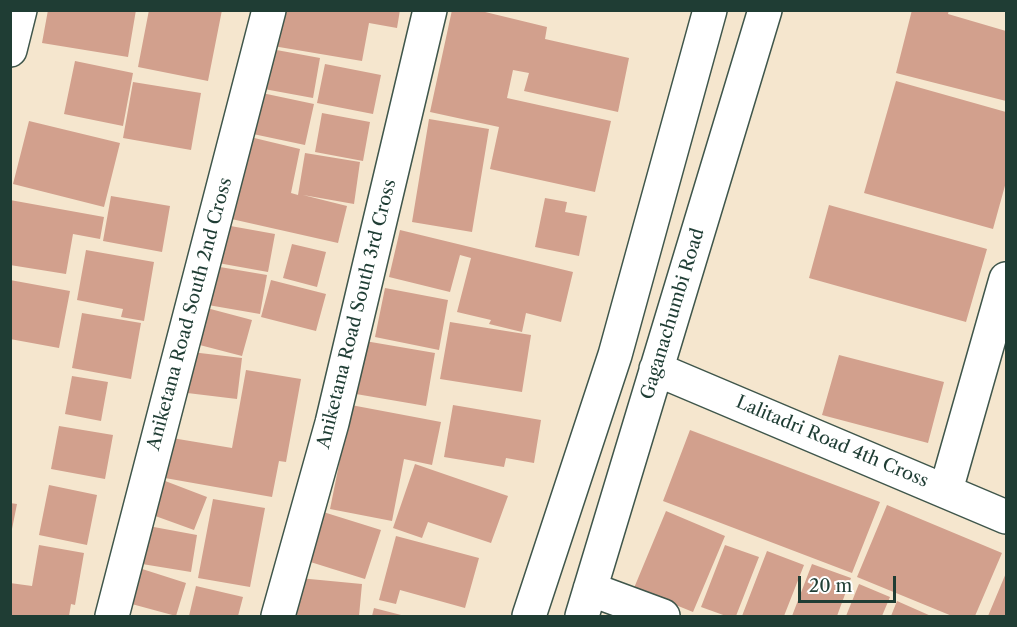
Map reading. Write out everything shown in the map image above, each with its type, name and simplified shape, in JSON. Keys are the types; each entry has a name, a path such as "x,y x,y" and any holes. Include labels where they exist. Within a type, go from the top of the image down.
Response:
{"street":[{"path":"10,50 20,10"},
{"name":"Aniketana Road South 2nd Cross","path":"112,616 269,10"},
{"name":"Aniketana Road South 3rd Cross","path":"278,616 332,423 430,10"},
{"path":"529,616 615,355 710,10"},
{"name":"Gaganachumbi Road","path":"586,603 765,10"},
{"path":"946,490 1006,279"},
{"name":"Lalitadri Road 4th Cross","path":"656,369 1006,517"},
{"path":"586,603 663,616"}],"building":[{"path":"48,10 136,10 128,57 42,43"},
{"path":"149,10 222,10 208,81 138,67"},
{"path":"279,10 400,10 397,28 369,23 362,61 273,46"},
{"path":"452,10 477,10 547,27 545,39 629,58 618,112 524,91 529,73 513,70 507,98 611,121 595,192 490,169 499,127 430,112"},
{"path":"912,10 949,10 948,14 1006,31 1006,101 896,73"},
{"path":"271,49 320,58 313,98 264,89"},
{"path":"75,61 133,73 123,126 64,114"},
{"path":"325,64 381,75 373,114 317,103"},
{"path":"896,81 1006,112 1006,182 993,229 864,193"},
{"path":"133,82 201,93 191,150 123,138"},
{"path":"262,93 314,104 305,145 253,134"},
{"path":"322,113 370,122 363,161 315,152"},
{"path":"429,119 489,129 472,232 412,222"},
{"path":"29,121 120,143 104,207 13,184"},
{"path":"246,136 300,149 291,193 298,195 305,153 360,162 354,204 303,195 347,206 338,243 227,218"},
{"path":"111,196 170,206 162,252 103,241"},
{"path":"545,198 567,202 565,212 587,216 579,256 535,247"},
{"path":"10,200 104,217 100,239 73,234 66,274 10,265"},
{"path":"829,205 987,249 966,322 809,278"},
{"path":"225,225 275,234 268,272 218,263"},
{"path":"400,230 573,272 561,322 526,313 522,332 489,324 491,320 457,312 471,258 460,255 450,292 389,277"},
{"path":"292,244 326,252 317,287 283,278"},
{"path":"86,250 154,262 144,321 121,317 123,309 77,300"},
{"path":"214,266 267,275 260,314 208,305"},
{"path":"10,280 70,291 59,348 10,339"},
{"path":"271,280 326,294 316,331 261,317"},
{"path":"385,288 448,300 439,350 375,337"},
{"path":"203,307 252,320 242,356 192,343"},
{"path":"82,313 141,323 131,379 72,368"},
{"path":"450,322 531,335 522,392 440,379"},
{"path":"365,341 435,353 426,406 356,394"},
{"path":"183,351 242,358 237,399 179,392"},
{"path":"839,355 944,382 928,443 822,415"},
{"path":"246,370 301,379 286,462 279,461 272,497 165,478 172,438 232,448"},
{"path":"72,376 108,382 101,421 65,414"},
{"path":"351,405 441,422 432,465 404,459 392,521 330,509"},
{"path":"453,405 541,420 534,463 506,458 504,467 444,457"},
{"path":"59,426 113,435 105,479 51,469"},
{"path":"690,430 880,502 852,573 663,501"},
{"path":"415,464 508,496 491,543 428,522 422,538 393,528"},
{"path":"160,479 207,497 194,530 147,513"},
{"path":"49,485 97,495 87,545 39,535"},
{"path":"213,499 265,508 250,587 198,578"},
{"path":"10,503 17,504 12,529 10,529"},
{"path":"887,505 1002,553 975,616 952,616 857,577"},
{"path":"320,511 381,530 365,579 304,560"},
{"path":"666,511 725,536 693,612 634,588"},
{"path":"143,525 197,535 191,572 136,563"},
{"path":"396,536 479,558 465,608 400,590 396,604 379,600"},
{"path":"39,545 84,553 75,605 71,604 69,616 10,616 10,583 32,586"},
{"path":"725,545 759,557 736,616 726,616 701,607"},
{"path":"767,551 804,565 784,616 742,616"},
{"path":"812,564 851,578 837,616 792,616"},
{"path":"139,568 186,583 176,616 128,603"},
{"path":"1006,573 1006,616 988,616"},
{"path":"299,578 362,584 359,616 295,616"},
{"path":"859,584 890,597 882,616 846,616"},
{"path":"196,586 243,597 238,616 189,616"},
{"path":"897,601 931,616 891,616"},
{"path":"374,608 405,616 372,616"}]}
